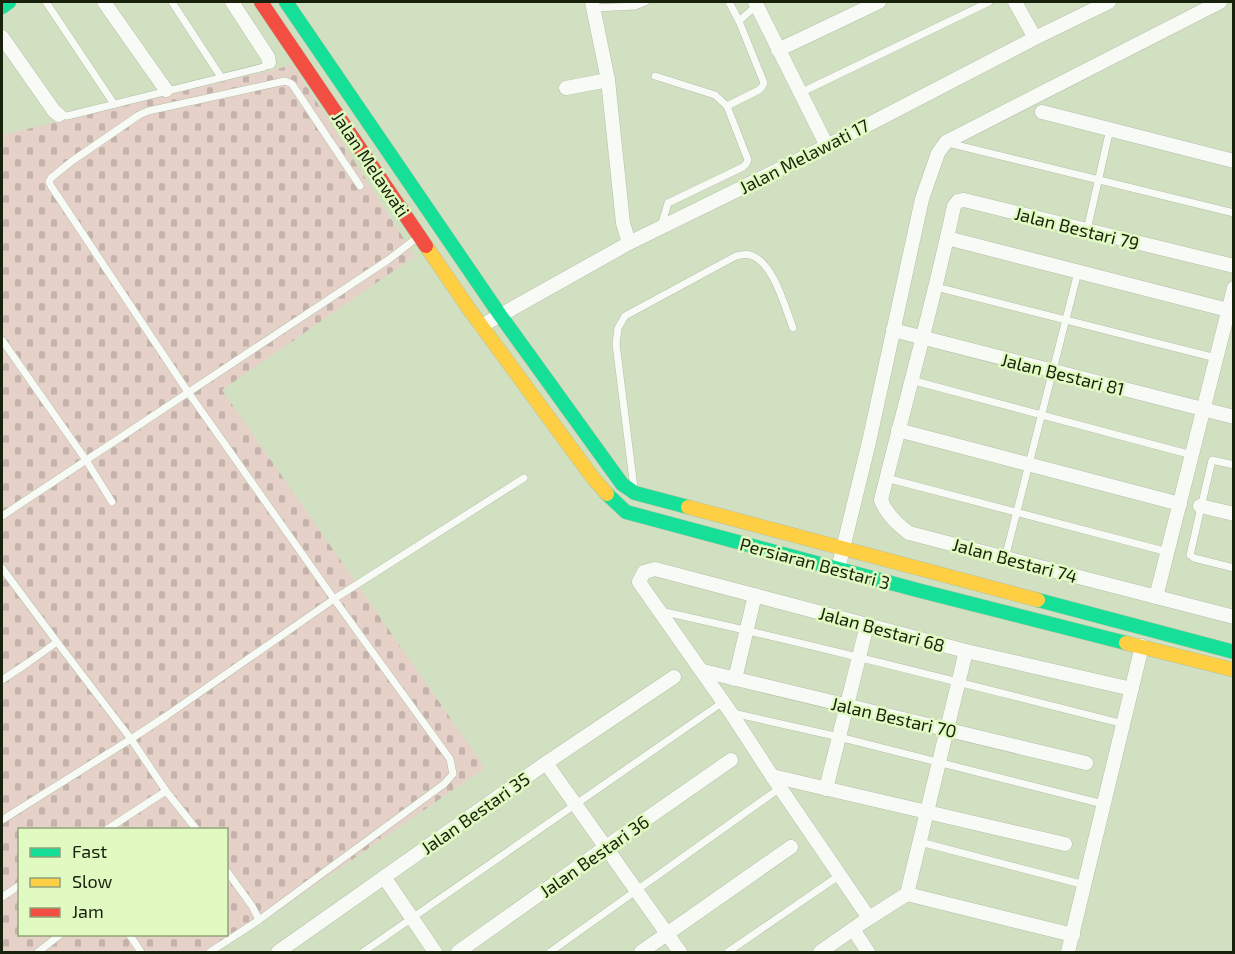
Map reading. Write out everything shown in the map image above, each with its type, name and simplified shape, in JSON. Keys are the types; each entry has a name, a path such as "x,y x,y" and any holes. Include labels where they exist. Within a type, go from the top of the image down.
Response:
{"street":[{"path":"2,7 9,2"},
{"path":"104,2 166,90"},
{"path":"232,2 269,62"},
{"path":"264,5 281,2"},
{"name":"Jalan Melawati","path":"286,2 500,315"},
{"path":"778,50 879,2"},
{"path":"1015,2 1035,38"},
{"name":"Jalan Melawati 17","path":"481,326 661,226 827,146 1109,2"},
{"path":"838,569 922,199 938,153 946,142 1220,2"},
{"path":"756,3 827,146"},
{"name":"Jalan Melawati","path":"264,5 481,326"},
{"path":"593,5 608,80 623,223 629,243"},
{"path":"2,37 59,115"},
{"path":"566,88 608,80"},
{"path":"1042,112 1233,161"},
{"name":"Jalan Bestari 79","path":"923,338 954,206 958,201 964,200 1233,267"},
{"path":"947,238 1228,309"},
{"path":"1156,597 1233,288"},
{"path":"500,315 622,484 634,493"},
{"name":"Persiaran Bestari 3","path":"481,326 593,478 626,512 1233,670"},
{"name":"Jalan Bestari 81","path":"893,330 1233,417"},
{"name":"Jalan Bestari 74","path":"923,338 881,500 884,508 903,528 909,533 1233,617"},
{"path":"898,430 1180,504"},
{"name":"Persiaran Bestari 3","path":"634,493 1233,652"},
{"path":"1200,506 1233,514"},
{"name":"Jalan Bestari 68","path":"659,610 639,582 644,572 656,569 966,651 1132,689"},
{"path":"735,679 754,595"},
{"path":"659,610 703,671 868,919"},
{"path":"826,789 867,625"},
{"path":"1068,952 1143,646"},
{"path":"820,952 907,894 966,651"},
{"name":"Jalan Bestari 70","path":"703,671 1086,763"},
{"name":"Jalan Bestari 35","path":"280,952 546,763 674,676"},
{"name":"Jalan Bestari 36","path":"458,952 731,760"},
{"path":"546,763 680,952"},
{"path":"776,782 826,789 1065,844"},
{"path":"641,952 791,847"},
{"path":"384,877 435,952"},
{"path":"907,894 1073,935"},
{"path":"853,929 868,952"}],"lane":[{"path":"46,2 114,104"},
{"path":"172,2 220,77"},
{"path":"593,5 635,6 645,2"},
{"path":"727,106 759,90 764,83 729,2"},
{"path":"800,93 989,2"},
{"path":"739,21 756,3"},
{"path":"59,115 67,116 264,67 269,62"},
{"path":"655,76 715,94 727,106 747,156 746,164 668,203 661,226"},
{"path":"210,952 259,920 444,784 453,774 450,759 188,392 49,182 72,161 148,111 285,81 292,84 360,186"},
{"path":"1087,230 1110,129"},
{"path":"946,142 1233,213"},
{"path":"2,516 388,260 420,236"},
{"path":"634,493 615,344 618,328 625,316 736,255 750,255 762,261 771,272 793,328"},
{"path":"1005,558 1078,272"},
{"path":"936,286 1216,358"},
{"path":"2,340 86,460 112,502"},
{"path":"911,380 1192,455"},
{"path":"1233,465 1212,460 1190,555 1233,568"},
{"path":"2,820 131,739 334,599 524,478"},
{"path":"886,478 1168,552"},
{"path":"2,568 195,828"},
{"path":"659,610 859,657 1124,724"},
{"path":"2,680 57,642"},
{"path":"363,952 576,805 727,707 1104,804"},
{"path":"550,952 636,891 776,782"},
{"path":"109,828 166,791"},
{"path":"920,842 1085,885"},
{"path":"228,873 252,906 259,920"},
{"path":"728,952 840,875"},
{"path":"2,897 18,886"},
{"path":"38,952 58,936"},
{"path":"130,936 141,952"}],"green space":[{"path":"293,65 415,256 222,390 485,768 218,952 2,952 2,135"}],"traffic: fast":[{"path":"2,7 9,2"},
{"path":"286,2 500,315 622,484 635,493 688,507"},
{"path":"607,494 626,512 1126,643"},
{"path":"1038,600 1234,652"}],"traffic: slow":[{"path":"426,246 469,309 607,494"},
{"path":"688,507 1038,600"},
{"path":"1126,643 1234,670"}],"traffic: jam":[{"path":"261,2 426,246"}]}
